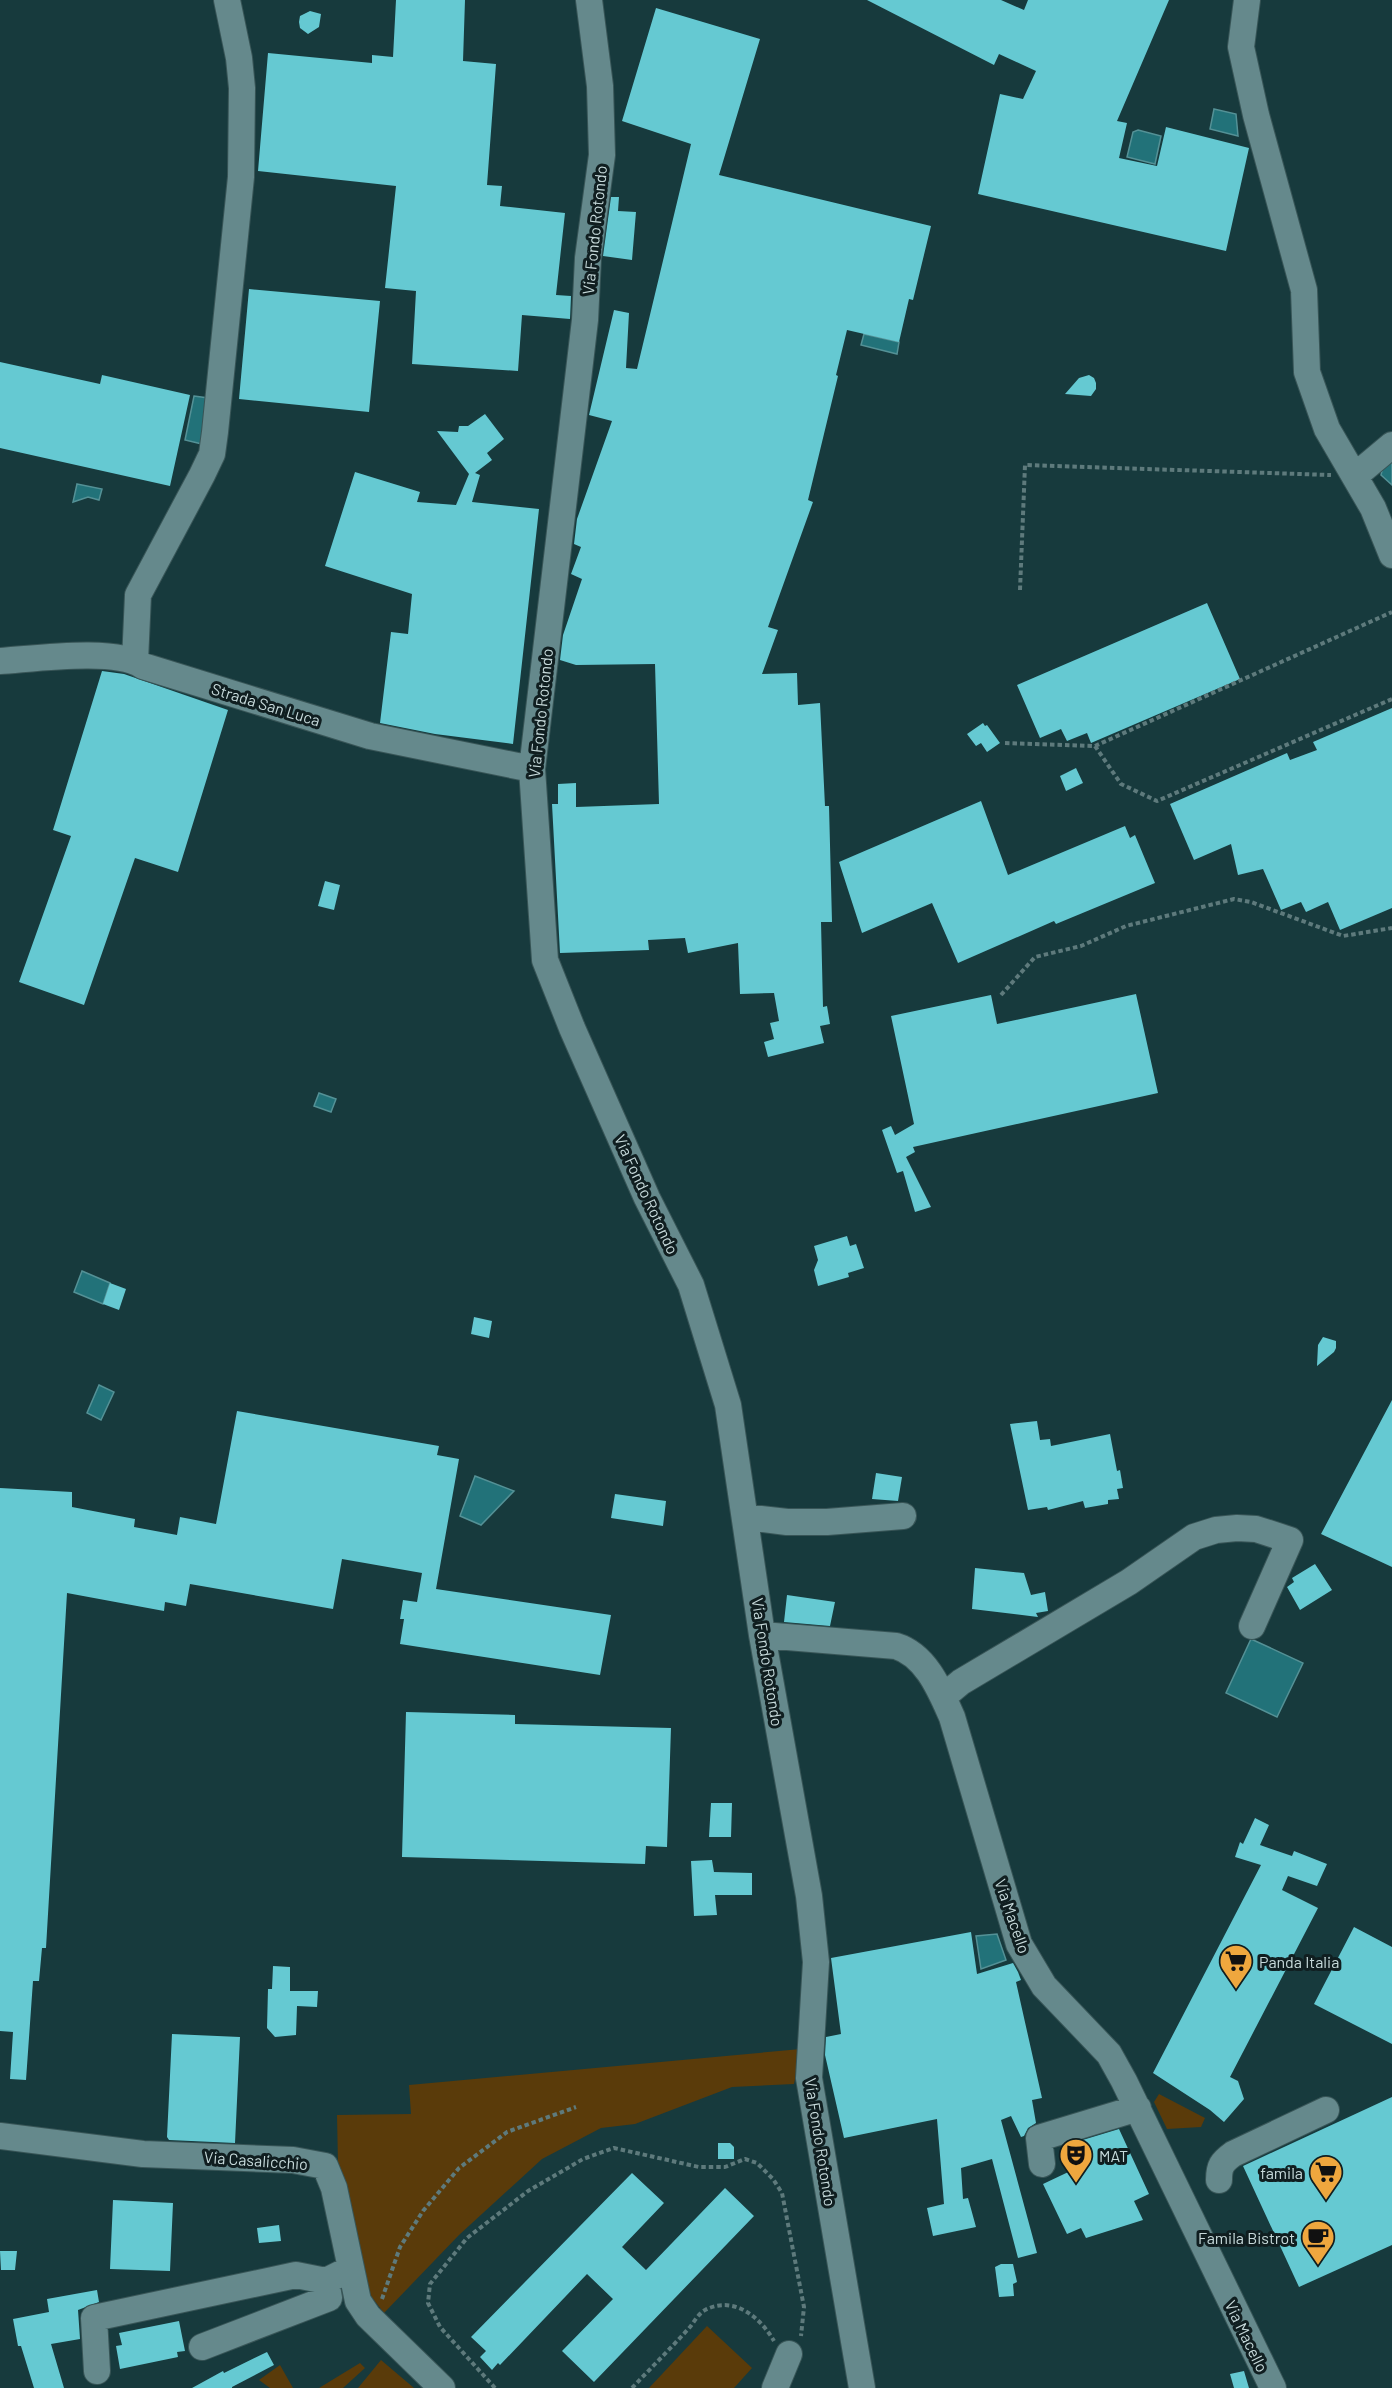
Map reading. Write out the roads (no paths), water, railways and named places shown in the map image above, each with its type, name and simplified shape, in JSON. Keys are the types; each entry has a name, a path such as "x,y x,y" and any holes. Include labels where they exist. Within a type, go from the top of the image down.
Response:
{"street":[{"path":"135,661 138,595 212,454 241,177 242,88 239,58 227,0"},
{"name":"Via Fondo Rotondo","path":"589,0 600,86 602,155 588,258 585,320 532,769 545,960 572,1028 647,1198 691,1285 728,1405 762,1635 809,1896 816,1962 809,2078 862,2388"},
{"path":"1247,0 1241,47 1256,115 1304,290 1307,372 1327,429 1373,508 1392,555"},
{"path":"1355,476 1387,452 1392,445"},
{"name":"Strada San Luca","path":"0,661 84,655 135,661 143,666 370,736 532,769"},
{"path":"745,1517 787,1522 827,1522 903,1516"},
{"path":"943,1696 961,1682 1129,1582 1194,1537 1216,1530 1256,1529 1290,1540 1252,1626"},
{"name":"Via Macello","path":"762,1635 887,1644 915,1655 924,1664 943,1696 952,1718 1019,1944 1044,1986 1109,2054 1138,2108 1273,2388"},
{"path":"1042,2164 1039,2139 1138,2108"},
{"path":"1219,2180 1219,2168 1222,2161 1326,2110"},
{"name":"Via Casalicchio","path":"0,2136 143,2154 293,2160 325,2166 334,2188 358,2301 368,2316 442,2388"},
{"path":"97,2371 94,2318 296,2275 326,2281 350,2269"},
{"path":"202,2347 329,2298 326,2281"},
{"path":"775,2388 789,2354"}],"water":[{"path":"1214,109 1236,114 1238,136 1210,129"},
{"path":"1138,130 1161,136 1155,164 1127,157 1133,132"},
{"path":"864,334 899,342 897,354 861,345"},
{"path":"194,396 208,398 202,444 185,440"},
{"path":"1392,453 1392,485 1381,475 1385,458"},
{"path":"77,484 102,489 99,500 88,497 73,502"},
{"path":"319,1093 336,1099 331,1112 314,1106"},
{"path":"82,1271 110,1283 103,1304 74,1292"},
{"path":"99,1385 114,1392 101,1420 87,1413"},
{"path":"475,1476 514,1491 481,1525 460,1516"},
{"path":"1251,1639 1303,1663 1277,1717 1226,1693"},
{"path":"997,1934 1006,1960 981,1969 976,1936"}],"place":[{"name":"Panda Italia","path":"1236,1990"},
{"name":"MAT","path":"1076,2184"},
{"name":"famila","path":"1326,2201"},
{"name":"Famila Bistrot","path":"1318,2266"}]}
